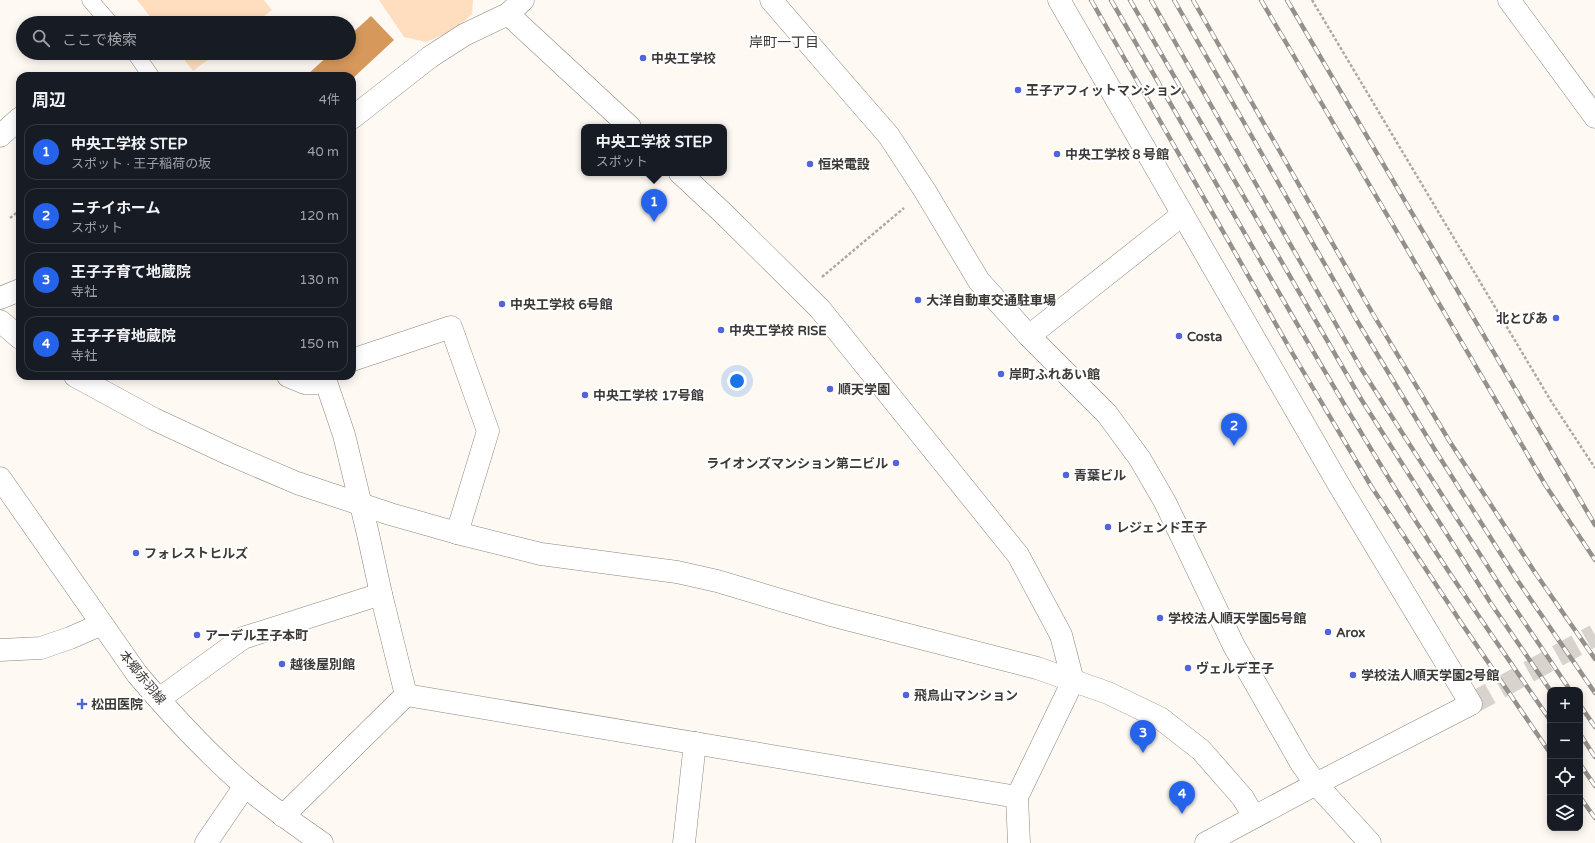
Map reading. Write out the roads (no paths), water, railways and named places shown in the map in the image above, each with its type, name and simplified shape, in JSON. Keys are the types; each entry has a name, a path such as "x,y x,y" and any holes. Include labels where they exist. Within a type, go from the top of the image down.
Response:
{"street":[{"path":"771,0 889,136 925,191 979,281 1029,336 1107,414 1140,458 1165,502 1234,646 1301,763 1316,784 1370,843"},
{"path":"1059,0 1339,485 1471,704 1206,843"},
{"path":"1509,0 1595,117"},
{"path":"356,115 430,57 464,35 516,7 627,124"},
{"path":"0,136 16,122"},
{"path":"683,176 723,213 820,309 1018,554 1061,635 1073,681 1017,797 1018,843"},
{"path":"1029,336 1182,215"},
{"path":"0,298 16,292"},
{"path":"0,321 16,335"},
{"path":"356,359 450,327 488,431 457,533"},
{"path":"82,380 154,419 229,454 297,483 362,505 457,533 541,554 677,572 717,581 831,615 1037,668 1108,693 1160,718 1200,750 1243,798 1254,817"},
{"path":"298,380 305,383 324,380 344,434 406,695"},
{"name":"本郷赤羽線","path":"3,488 138,674 159,700 201,744 245,786 283,816 322,843"},
{"path":"159,700 243,638 381,594"},
{"path":"0,650 41,648 70,638 102,624"},
{"path":"406,695 1017,797"},
{"path":"283,816 406,695"},
{"path":"684,843 695,743"},
{"path":"206,843 245,786"}],"lane":[{"path":"90,0 104,16"},
{"path":"140,60 148,72"}],"tunnel":[{"path":"1471,704 1595,635"}],"railway":[{"path":"1091,0 1294,356 1371,486 1460,621 1547,749"},
{"path":"1111,0 1282,299 1352,418 1407,508 1547,716"},
{"path":"1130,0 1361,399 1490,602 1548,687"},
{"path":"1151,0 1362,370 1504,592 1568,687"},
{"path":"1174,0 1356,319 1435,450 1518,581 1595,693"},
{"path":"1193,0 1373,314 1450,442 1536,574 1595,659"},
{"path":"1261,0 1546,486 1595,560"},
{"path":"1287,0 1595,525"},
{"path":"1583,709 1595,727"},
{"path":"1583,739 1595,757"},
{"path":"1583,768 1595,786"},
{"path":"1583,801 1595,818"}],"place":[{"name":"中央工学校","path":"643,58"},
{"name":"王子アフィットマンション","path":"1018,90"},
{"name":"中央工学校８号館","path":"1057,154"},
{"name":"恒栄電設","path":"810,164"},
{"name":"中央工学校 STEP","path":"654,222"},
{"name":"大洋自動車交通駐車場","path":"918,300"},
{"name":"中央工学校 6号館","path":"502,304"},
{"name":"北とぴあ","path":"1556,318"},
{"name":"中央工学校 RISE","path":"721,330"},
{"name":"Costa","path":"1179,336"},
{"name":"岸町ふれあい館","path":"1001,374"},
{"name":"順天学園","path":"830,389"},
{"name":"中央工学校 17号館","path":"585,395"},
{"name":"ニチイホーム","path":"1234,446"},
{"name":"ライオンズマンション第二ビル","path":"896,463"},
{"name":"青葉ビル","path":"1066,475"},
{"name":"レジェンド王子","path":"1108,527"},
{"name":"フォレストヒルズ","path":"136,553"},
{"name":"学校法人順天学園5号館","path":"1160,618"},
{"name":"Arox","path":"1328,632"},
{"name":"アーデル王子本町","path":"197,635"},
{"name":"越後屋別館","path":"282,664"},
{"name":"ヴェルデ王子","path":"1188,668"},
{"name":"学校法人順天学園2号館","path":"1353,675"},
{"name":"飛鳥山マンション","path":"906,695"},
{"name":"松田医院","path":"82,704"},
{"name":"王子子育て地蔵院","path":"1143,753"},
{"name":"王子子育地蔵院","path":"1182,814"}],"district":[{"name":"岸町一丁目","path":"784,42"}]}
